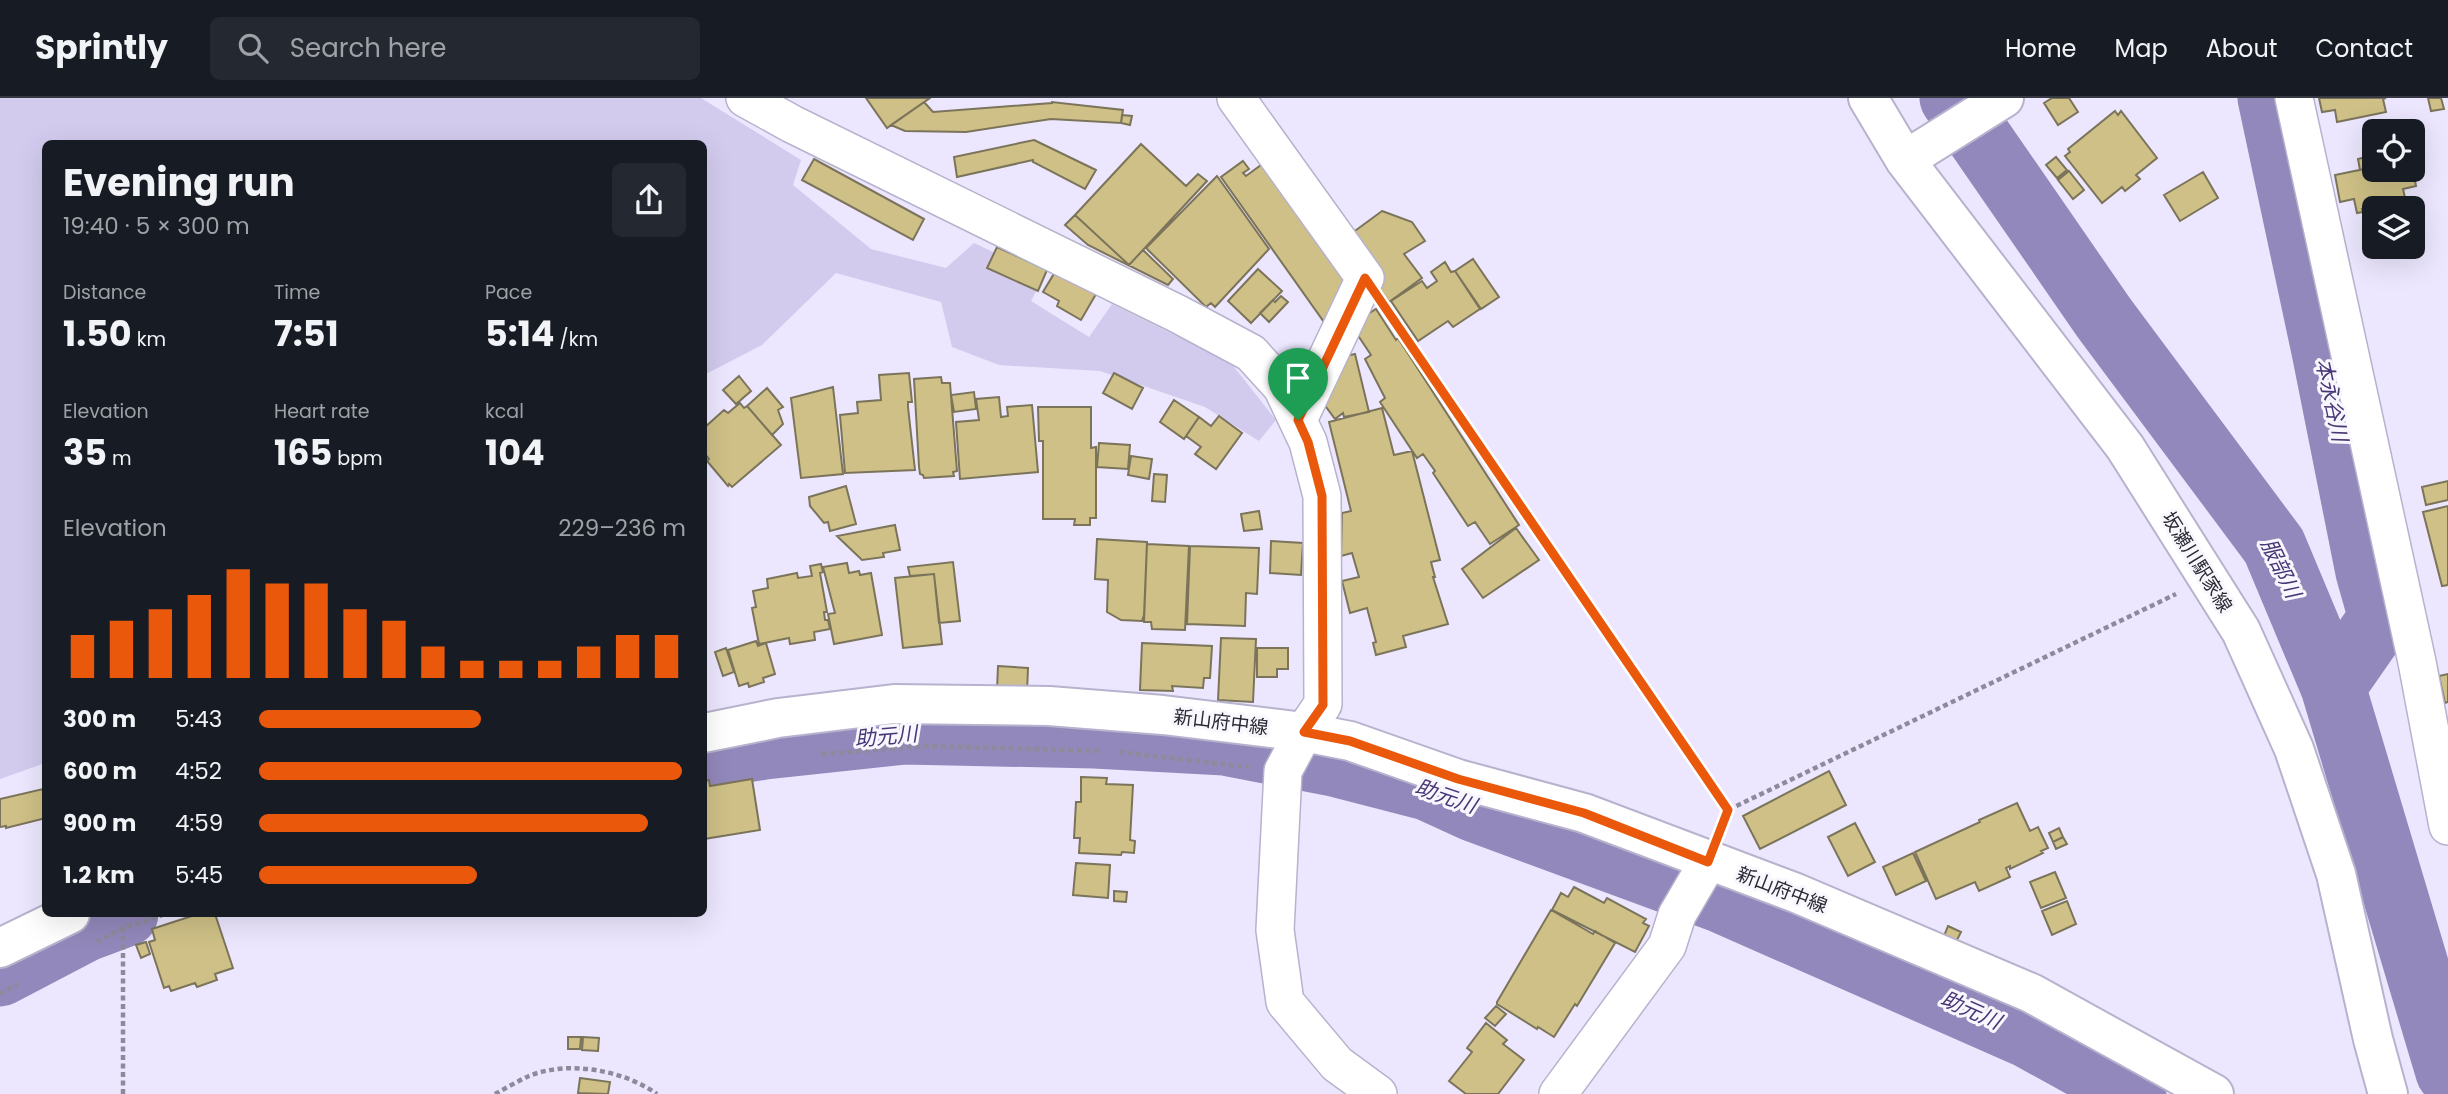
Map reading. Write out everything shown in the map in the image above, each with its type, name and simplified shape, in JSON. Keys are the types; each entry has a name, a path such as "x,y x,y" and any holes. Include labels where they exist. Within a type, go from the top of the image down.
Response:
{"main road":[{"name":"坂瀬川駅家線","path":"1868,98 1905,160 2125,447 2241,631 2294,749 2336,874 2388,1094"},
{"path":"1905,160 2004,98"},
{"name":"新山府中線","path":"707,732 778,718 894,704 1049,706 1163,715 1304,732 1350,741 1458,779 1584,813 1796,893 2031,993 2214,1094"},
{"path":"0,948 64,917"}],"street":[{"path":"746,98 792,124 1178,314 1251,353 1282,387 1308,442 1322,496 1323,705 1304,732 1283,771 1275,930 1284,1002 1336,1064 1378,1094"},
{"path":"1236,98 1365,278 1298,420"},
{"path":"2294,98 2417,662 2448,826"},
{"path":"1558,1094 1667,946 1677,915 1708,862"}],"path":[{"path":"1365,278 1728,810"},
{"path":"1708,862 1728,810 2154,606"},
{"path":"811,754 925,746 1107,751 1283,771"},
{"path":"122,1094 123,928"},
{"path":"495,1094 531,1075 566,1068 608,1071 657,1094"}],"shaded area":[{"path":"0,98 701,98 801,160 793,185 871,249 946,268 974,243 1044,276 1031,301 1089,337 1112,304 1231,363 1276,420 1259,441 1205,407 1100,371 999,365 952,347 941,302 836,273 762,345 707,373 707,140 42,140 42,764 0,779"}],"building":[{"path":"866,98 930,98 887,128"},
{"path":"2052,98 2069,98 2078,112 2058,125 2044,103"},
{"path":"2319,98 2386,98 2383,99 2386,112 2337,122 2335,110 2322,112"},
{"path":"2428,98 2441,98 2444,109 2431,111"},
{"path":"924,102 933,112 1052,102 1123,110 1121,123 1051,119 966,132 905,131 891,125"},
{"path":"2115,111 2118,115 2121,111 2157,158 2136,175 2140,179 2125,191 2122,187 2102,203 2065,156 2070,152 2068,149"},
{"path":"1122,115 1132,116 1130,125 1121,123"},
{"path":"1034,140 1096,170 1085,189 1033,160 957,177 954,157"},
{"path":"1141,144 1186,186 1198,174 1207,181 1129,265 1075,215"},
{"path":"2056,157 2067,170 2057,178 2046,165"},
{"path":"2362,158 2362,170 2360,170 2358,159"},
{"path":"814,159 924,219 913,240 802,180"},
{"path":"1243,161 1249,169 1243,173 1246,176 1261,165 1274,165 1357,283 1324,322 1221,177"},
{"path":"2362,169 2362,182 2415,182 2416,186 2403,189 2405,196 2362,196 2362,212 2357,213 2354,199 2340,202 2335,175"},
{"path":"2069,171 2084,190 2073,199 2058,180"},
{"path":"2203,172 2218,198 2180,221 2164,195"},
{"path":"1217,176 1269,249 1215,307 1211,303 1206,307 1146,248"},
{"path":"1382,211 1412,222 1425,241 1404,254 1422,278 1389,302 1344,239"},
{"path":"1075,215 1129,265 1143,250 1173,279 1168,285 1088,245 1065,225"},
{"path":"997,247 1047,270 1038,291 987,268"},
{"path":"1473,259 1499,297 1481,309 1455,271"},
{"path":"1445,262 1451,272 1455,271 1480,309 1453,327 1448,321 1418,341 1391,301 1422,281 1427,288 1437,281 1431,272"},
{"path":"1258,269 1282,291 1251,323 1228,301"},
{"path":"1055,272 1096,294 1081,320 1057,306 1059,301 1043,292"},
{"path":"1281,296 1288,302 1269,322 1260,313"},
{"path":"1376,309 1396,340 1398,338 1519,525 1490,544 1475,522 1468,526 1423,454 1417,458 1380,402 1385,398 1365,359 1371,355 1351,325"},
{"path":"1355,354 1369,412 1344,417 1343,413 1335,419 1321,400 1333,359"},
{"path":"909,373 912,402 908,402 908,407 915,470 845,473 840,415 858,413 857,402 881,400 879,375"},
{"path":"1114,373 1143,388 1132,409 1103,393"},
{"path":"739,376 751,391 736,404 723,390"},
{"path":"941,377 942,383 950,383 957,471 953,472 954,476 924,478 919,467 914,379"},
{"path":"833,387 843,474 801,478 791,398"},
{"path":"767,388 783,407 778,410 783,424 772,435 747,406"},
{"path":"974,392 976,409 954,412 951,395"},
{"path":"999,397 1001,417 1008,416 1007,407 1032,405 1038,472 960,479 956,422 979,420 976,399"},
{"path":"1174,400 1199,417 1184,439 1160,422"},
{"path":"740,403 744,408 747,406 781,445 732,487 729,484 728,486 707,461 707,425 724,410 728,413"},
{"path":"1038,407 1091,407 1091,448 1096,447 1096,518 1090,518 1090,525 1074,525 1075,519 1043,519 1043,441 1039,441"},
{"path":"1382,408 1394,455 1412,451 1440,560 1431,562 1448,624 1403,636 1406,647 1376,655 1373,643 1376,642 1367,608 1350,613 1342,581 1359,577 1352,553 1341,556 1342,513 1351,511 1329,422"},
{"path":"1219,416 1242,433 1216,469 1195,454 1201,447 1186,436 1199,417 1211,426"},
{"path":"1099,443 1130,445 1128,469 1097,467"},
{"path":"1131,456 1152,459 1149,479 1128,475"},
{"path":"1154,474 1167,475 1165,502 1152,501"},
{"path":"2448,481 2448,500 2426,505 2422,487"},
{"path":"846,486 856,524 830,531 828,522 824,523 810,506 809,497"},
{"path":"2448,506 2448,585 2442,586 2423,512"},
{"path":"1259,511 1262,529 1244,531 1241,514"},
{"path":"895,525 900,550 883,553 884,557 862,560 837,536"},
{"path":"1516,528 1539,560 1483,598 1462,569"},
{"path":"1097,539 1147,542 1142,621 1121,620 1107,612 1108,580 1095,579"},
{"path":"1271,541 1303,543 1301,575 1270,573"},
{"path":"1147,544 1189,546 1185,630 1152,629 1151,622 1144,622"},
{"path":"1190,546 1259,548 1257,594 1246,593 1245,626 1187,624"},
{"path":"953,562 960,621 939,623 934,574 910,576 908,567"},
{"path":"847,563 849,573 871,573 882,635 834,644 828,614 835,613 823,567"},
{"path":"821,564 823,572 820,573 827,612 824,612 825,620 828,620 830,629 814,632 815,640 790,644 789,638 759,644 752,608 756,607 753,591 768,588 767,579 797,573 798,578 812,576 810,566"},
{"path":"934,574 942,644 903,648 895,578"},
{"path":"1221,638 1256,639 1253,702 1218,700"},
{"path":"756,641 758,646 766,643 775,674 763,678 764,682 749,687 748,683 739,686 728,650"},
{"path":"1142,643 1212,646 1210,678 1204,678 1203,688 1172,686 1173,691 1140,690"},
{"path":"726,648 734,672 723,676 715,652"},
{"path":"1257,648 1288,648 1288,669 1277,669 1277,677 1257,677"},
{"path":"998,666 1028,668 1027,692 997,690"},
{"path":"2448,674 2448,702 2445,703 2439,676"},
{"path":"1829,771 1846,805 1760,849 1743,816"},
{"path":"1081,777 1107,778 1106,784 1133,785 1130,840 1135,841 1134,853 1079,853 1080,838 1074,838 1076,802 1081,802"},
{"path":"752,779 760,830 707,839 707,780 710,786"},
{"path":"42,789 42,819 6,828 0,827 0,799"},
{"path":"2017,803 2030,831 2038,827 2048,848 2010,869 2010,866 2006,868 2010,877 1979,891 1975,882 1936,899 1915,852"},
{"path":"1855,823 1875,862 1848,876 1828,837"},
{"path":"2059,828 2063,837 2053,842 2049,833"},
{"path":"2063,837 2067,844 2056,849 2053,842"},
{"path":"1913,853 1926,881 1896,895 1883,867"},
{"path":"1076,863 1110,865 1108,898 1073,895"},
{"path":"2055,872 2066,898 2041,908 2030,882"},
{"path":"1574,887 1604,903 1607,898 1646,919 1643,923 1649,926 1635,952 1552,910 1561,893 1568,897"},
{"path":"1114,891 1127,892 1126,902 1114,901"},
{"path":"2067,901 2076,924 2052,935 2042,911"},
{"path":"1551,910 1615,943 1577,1006 1575,1004 1554,1037 1497,1004"},
{"path":"189,917 216,917 233,968 215,974 217,980 197,987 195,983 171,991 169,986 164,988 149,942 155,940 152,929"},
{"path":"1948,926 1961,932 1956,942 1944,936"},
{"path":"146,942 150,954 141,958 136,945"},
{"path":"1496,1006 1506,1014 1495,1026 1485,1018"},
{"path":"1486,1023 1507,1040 1503,1044 1524,1060 1498,1094 1466,1094 1449,1081 1472,1052 1467,1048"},
{"path":"568,1037 581,1037 580,1049 568,1049"},
{"path":"583,1037 599,1038 598,1051 582,1050"},
{"path":"580,1078 610,1082 608,1094 578,1093"}],"waterway":[{"name":"服部川","path":"1952,98 2104,318 2274,546 2333,687 2448,1072"},
{"name":"本永谷川","path":"2270,98 2368,572 2381,618 2333,687"},
{"name":"助元川","path":"707,757 765,747 905,732 1095,736 1225,743 1334,764 1427,788 1473,809 1720,900 2029,1036 2134,1094"},
{"name":"助元川","path":"0,974 86,929 118,917"}],"route":[{"path":"1365,278 1728,810 1708,862 1584,813 1458,779 1350,741 1304,732 1323,705 1322,496 1308,442 1298,420 1365,278"}]}
